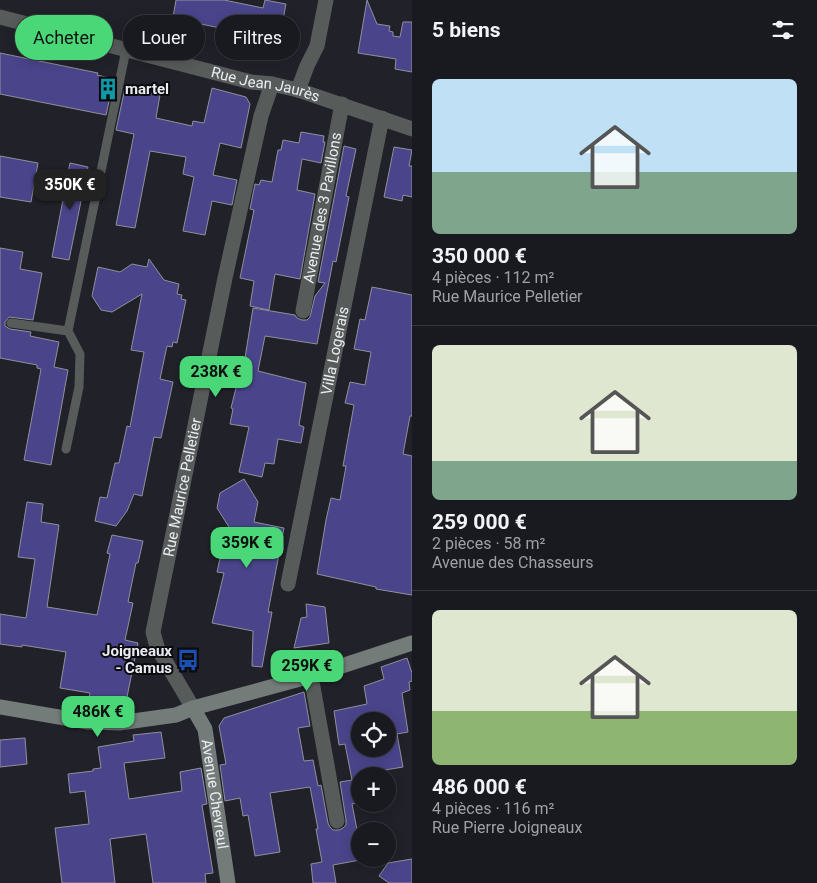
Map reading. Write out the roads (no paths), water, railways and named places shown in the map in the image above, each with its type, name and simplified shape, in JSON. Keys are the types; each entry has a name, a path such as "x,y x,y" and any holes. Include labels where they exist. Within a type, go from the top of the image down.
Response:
{"street":[{"path":"298,90 306,66 317,46 326,0"},
{"name":"Rue Jean Jaurès","path":"0,17 123,49"},
{"name":"Rue Jean Jaurès","path":"165,60 251,82 272,84 298,90 412,129"},
{"name":"Rue Maurice Pelletier","path":"193,708 157,647 153,632 225,278 261,116 272,84"},
{"name":"Avenue des 3 Pavillons","path":"303,311 342,104"},
{"name":"Villa Logerais","path":"288,584 382,118"},
{"path":"0,708 88,722 119,723 176,715 193,708 311,676 412,642"},
{"path":"311,676 337,821"},
{"name":"Avenue Chevreul","path":"193,708 205,729 228,883"}],"lane":[{"path":"66,449 79,388 80,354 68,331 124,60"},
{"path":"11,323 68,331"}],"place":[{"name":"martel","path":"108,89"},
{"name":"Joigneaux - Camus","path":"188,660"}]}
